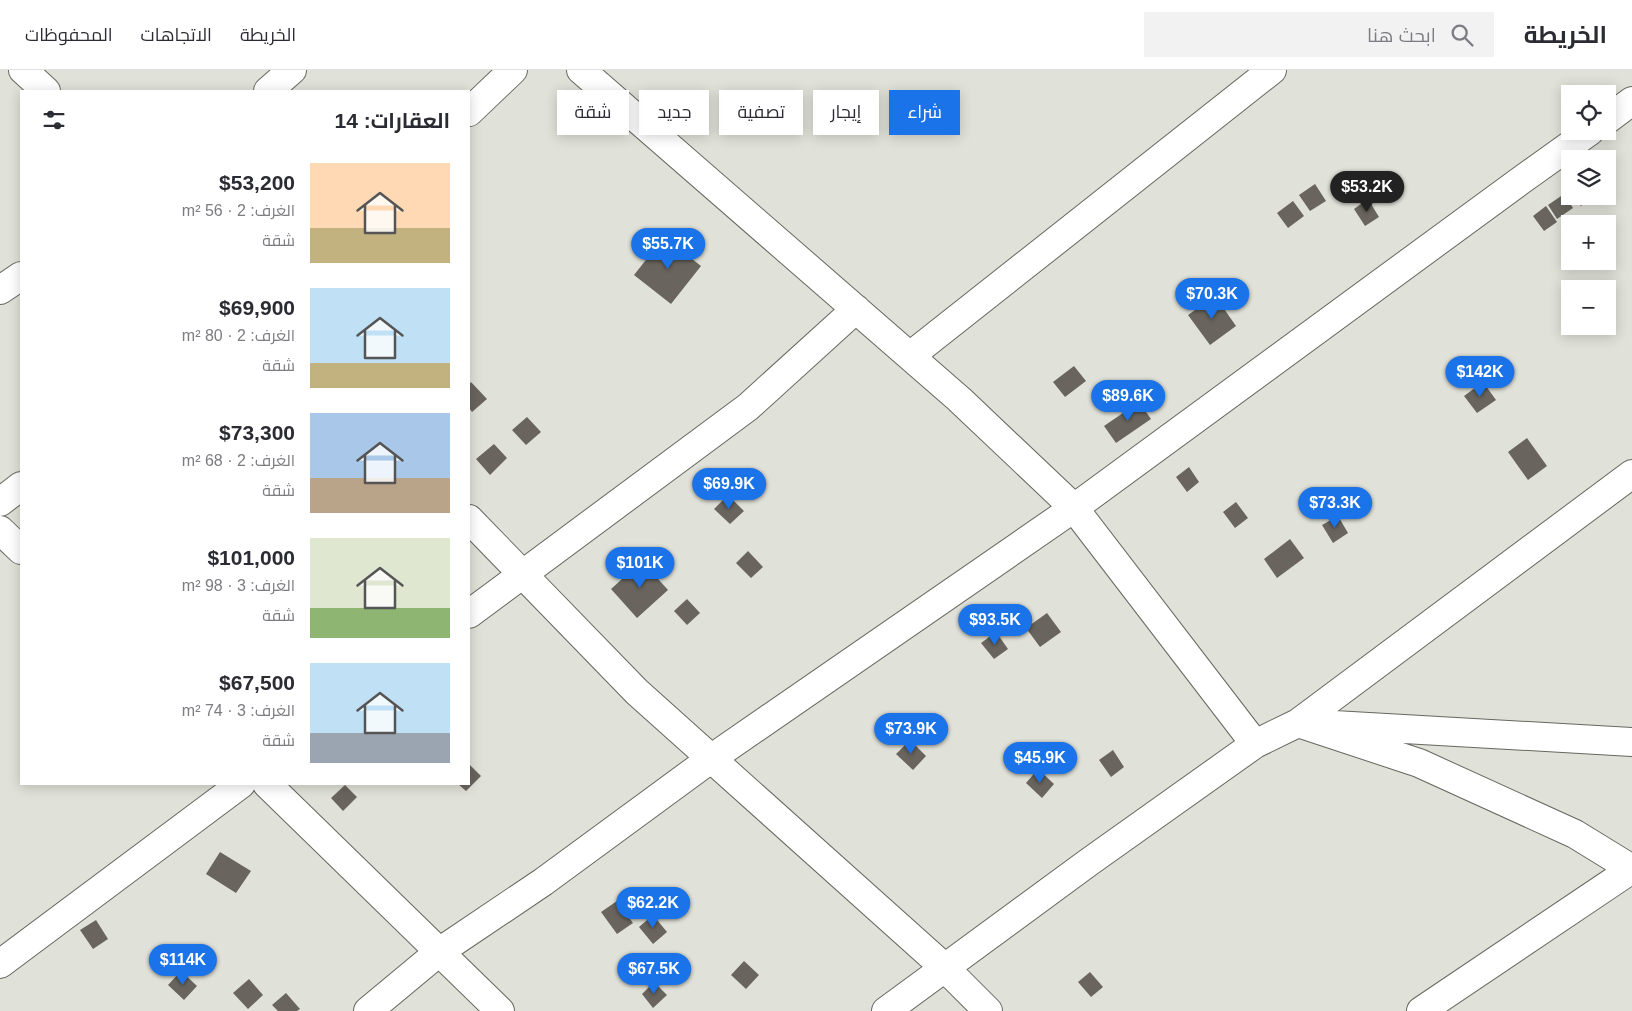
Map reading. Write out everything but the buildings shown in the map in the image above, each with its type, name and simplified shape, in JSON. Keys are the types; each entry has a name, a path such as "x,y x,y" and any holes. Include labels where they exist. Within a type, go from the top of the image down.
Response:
{"street":[{"path":"23,70 45,90"},
{"path":"269,90 292,70"},
{"path":"470,111 513,70"},
{"path":"582,70 910,356 1074,508 1255,744"},
{"path":"910,356 1272,70"},
{"path":"1616,113 1632,101"},
{"path":"368,1011 439,952 543,882 712,758 1074,508 1577,140"},
{"path":"0,290 20,277"},
{"path":"470,613 748,407 856,309"},
{"path":"886,1011 1089,862 1255,744 1298,723 1632,474"},
{"path":"0,502 20,487"},
{"path":"470,521 637,692 945,968 988,1011"},
{"path":"0,530 20,549"},
{"path":"1298,723 1632,742"},
{"path":"1298,723 1419,763 1575,834 1632,869 1421,1011"},
{"path":"0,964 239,785"},
{"path":"268,785 500,1011"}]}
